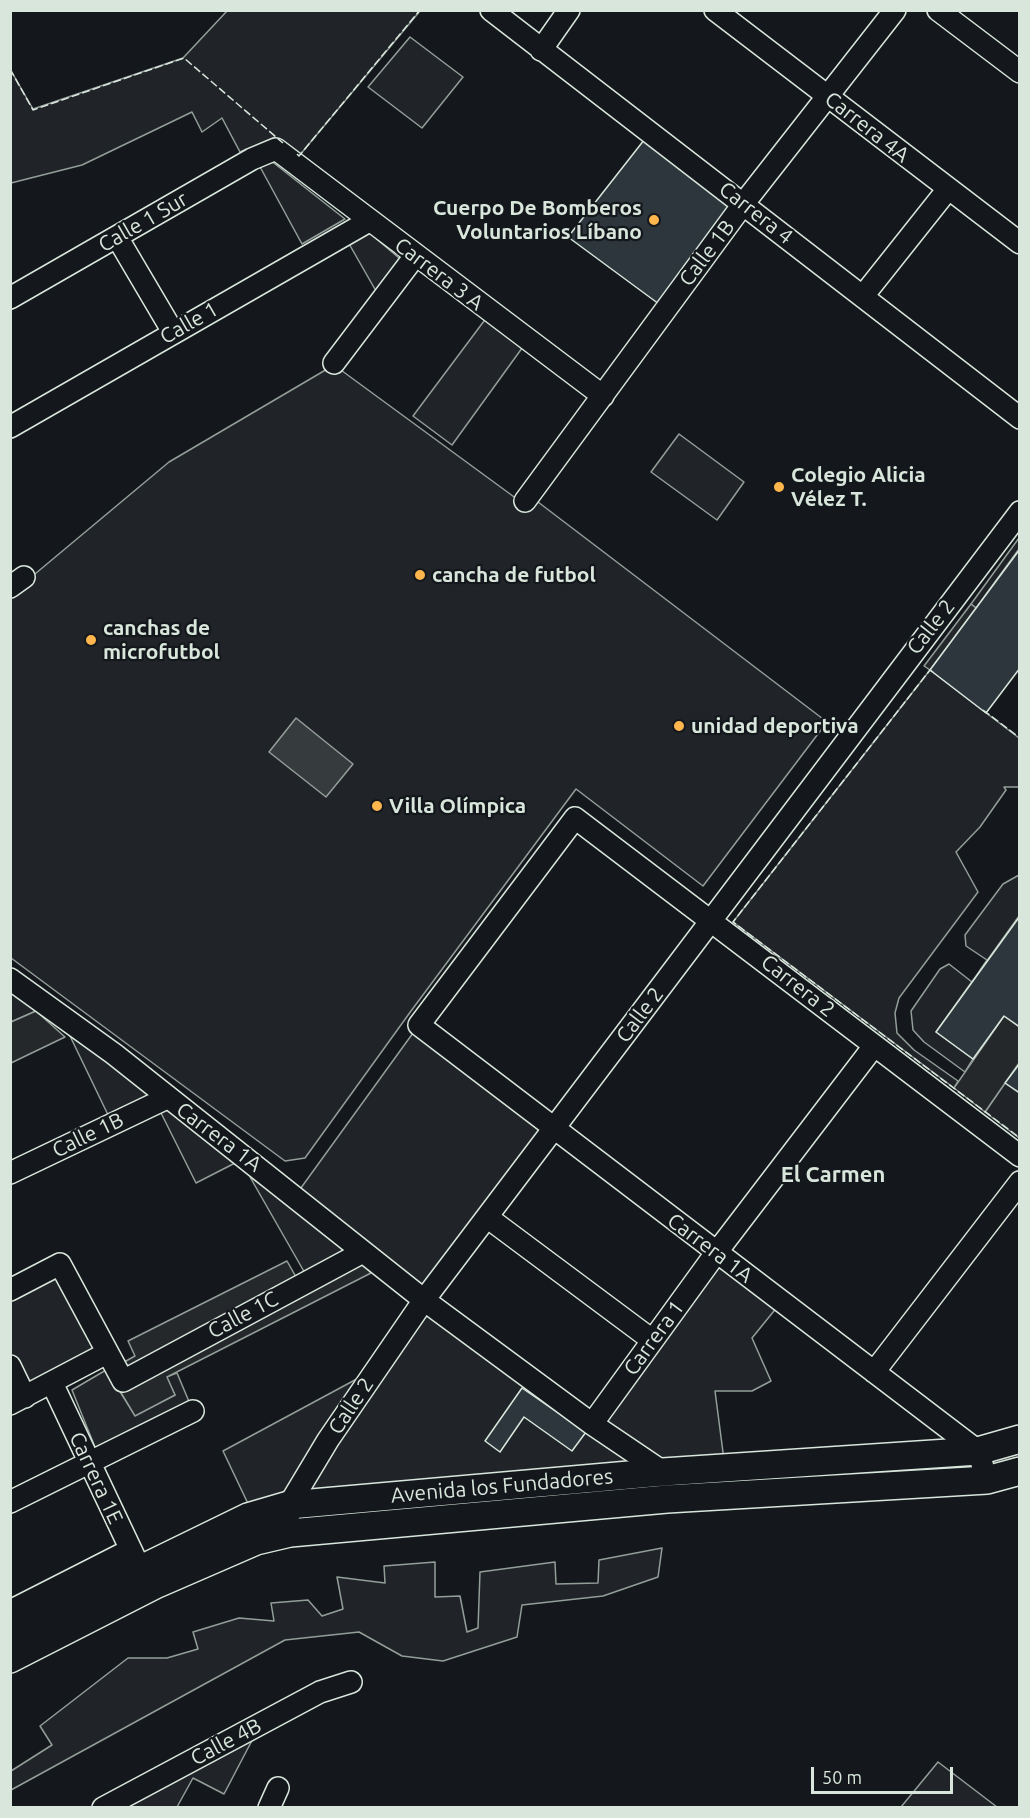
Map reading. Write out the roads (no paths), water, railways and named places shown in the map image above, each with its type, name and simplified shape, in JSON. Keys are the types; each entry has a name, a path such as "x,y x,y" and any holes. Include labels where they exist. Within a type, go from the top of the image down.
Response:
{"main road":[{"name":"Avenida los Fundadores","path":"10,1633 135,1561 248,1517 289,1505 663,1472 978,1452 1020,1439"},
{"name":"Avenida los Fundadores","path":"10,1659 157,1584 256,1541 290,1533 668,1499 987,1479 1020,1471"}],"street":[{"name":"Carrera 4","path":"491,10 1020,418"},
{"path":"541,50 569,10"},
{"name":"Carrera 4A","path":"715,10 1020,243"},
{"name":"Calle 1B","path":"525,501 744,203 895,10"},
{"path":"938,10 1020,72"},
{"name":"Carrera 3 A","path":"276,149 603,396"},
{"name":"Calle 1 Sur","path":"10,298 252,159 276,149"},
{"path":"863,296 948,189"},
{"name":"Calle 1","path":"10,428 369,221"},
{"path":"117,237 173,332"},
{"path":"334,363 415,256"},
{"name":"Calle 2","path":"289,1505 328,1440 424,1300 1020,512"},
{"name":"Carrera 2","path":"419,1025 575,818 712,919 874,1046 1020,1156"},
{"name":"Carrera 1A","path":"10,979 114,1054 424,1300"},
{"name":"Carrera 1A","path":"419,1025 978,1452"},
{"name":"Carrera 1","path":"592,1424 716,1253 874,1046"},
{"name":"Calle 1B","path":"10,1173 167,1098"},
{"path":"874,1372 1020,1182"},
{"path":"487,1217 652,1340"},
{"name":"Calle 1C","path":"107,1353 123,1381 363,1252"},
{"path":"10,1290 60,1264 107,1353 18,1401 10,1366"},
{"path":"424,1300 592,1424 663,1472"},
{"name":"Carrera 1E","path":"52,1383 135,1561"},
{"path":"10,1502 89,1465 193,1411"},
{"path":"978,1452 987,1479"},
{"path":"289,1505 290,1533"},
{"path":"10,1611 135,1561"},
{"name":"Calle 4B","path":"103,1808 320,1692 351,1682"}],"place":[{"name":"Cuerpo De Bomberos Voluntarios Líbano","path":"654,220"},
{"name":"Colegio Alicia Vélez T.","path":"779,487"},
{"name":"cancha de futbol","path":"420,575"},
{"name":"canchas de microfutbol","path":"91,640"},
{"name":"unidad deportiva","path":"679,726"},
{"name":"Villa Olímpica","path":"377,806"}],"district":[{"name":"El Carmen","path":"833,1175"}]}
